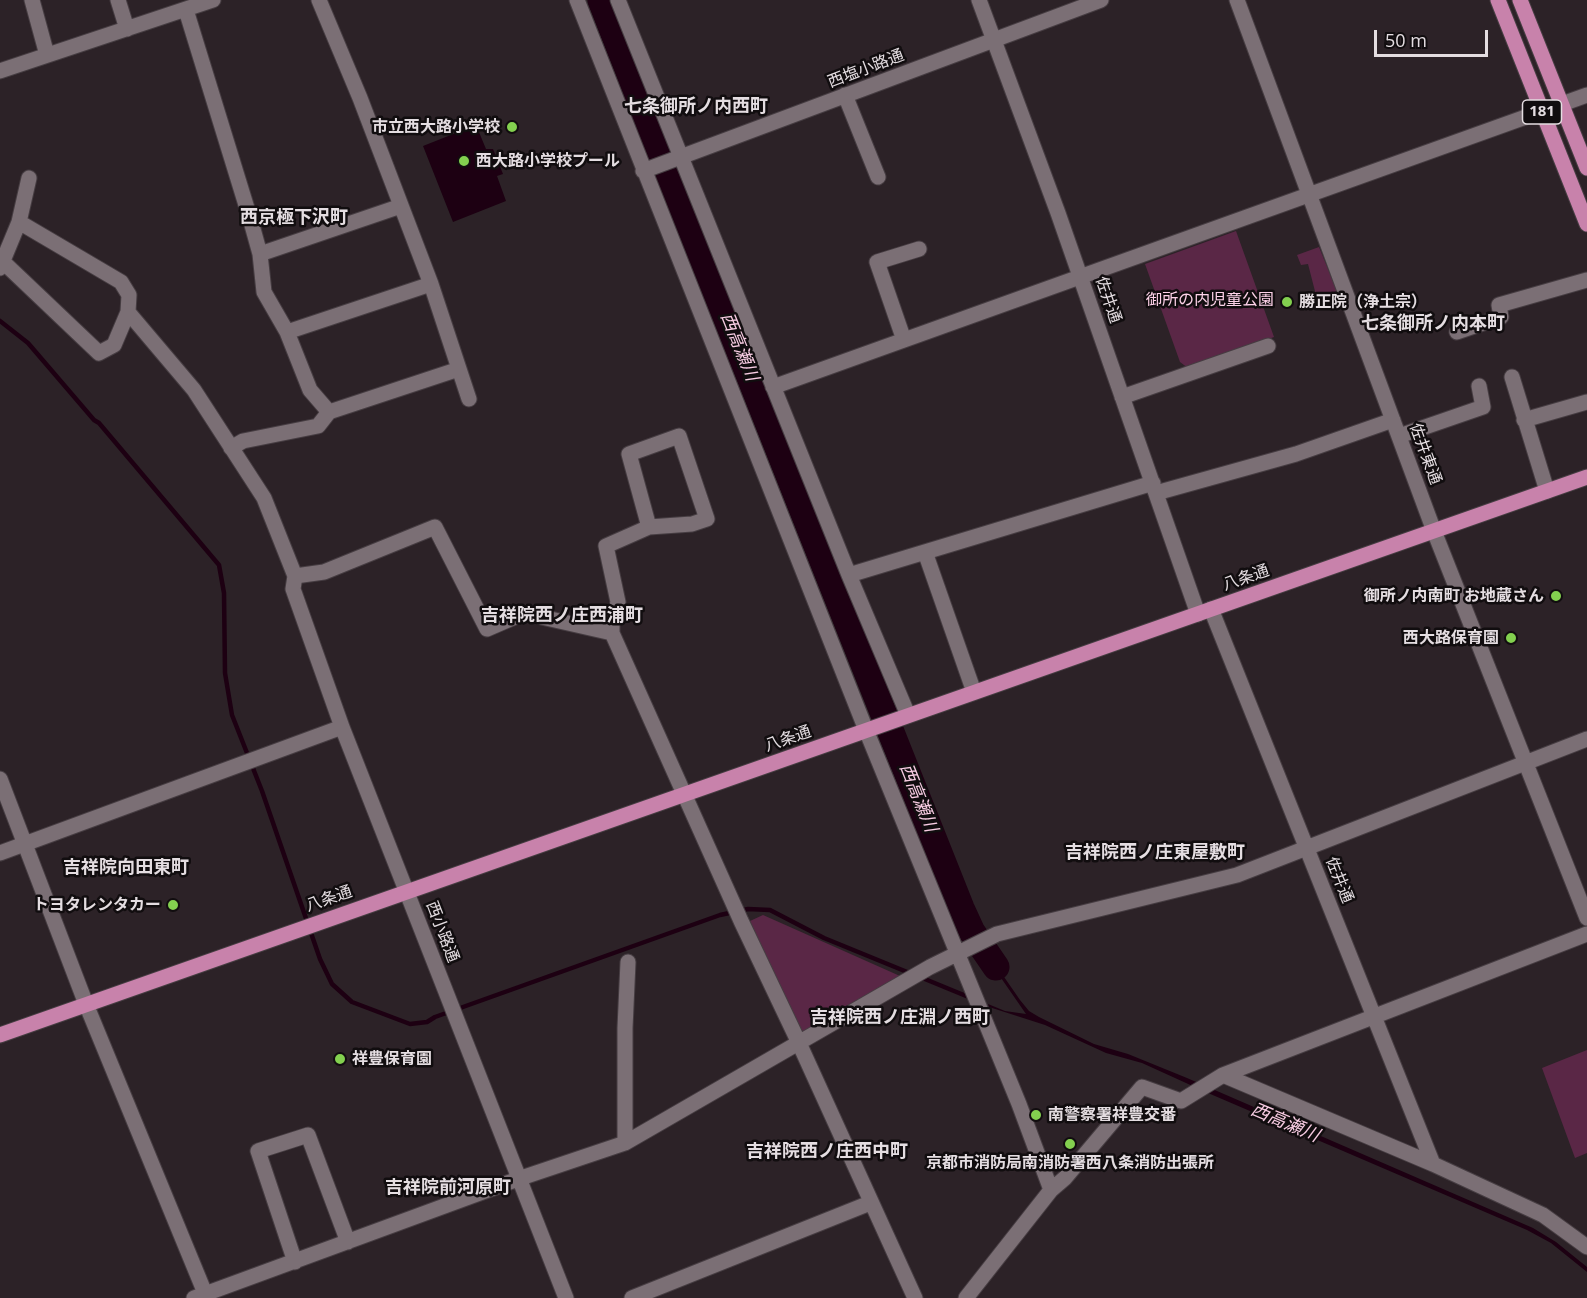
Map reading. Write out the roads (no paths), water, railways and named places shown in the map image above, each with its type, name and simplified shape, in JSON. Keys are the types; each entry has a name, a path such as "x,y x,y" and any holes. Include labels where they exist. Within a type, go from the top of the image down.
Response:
{"main road":[{"name":"181","path":"1498,0 1587,224"},
{"name":"181","path":"1520,0 1587,168"},
{"name":"八条通","path":"0,1035 1587,477"}],"street":[{"path":"32,0 47,55"},
{"path":"118,0 127,29"},
{"path":"0,71 127,29 182,7 213,0"},
{"path":"319,0 360,98 431,284 469,399"},
{"path":"577,0 866,730 960,952 970,987 1019,1104 1051,1190"},
{"path":"618,0 849,575 908,715"},
{"name":"佐井通","path":"979,0 1029,132 1154,488 1204,611 1307,848 1433,1164"},
{"name":"西塩小路通","path":"643,171 1101,0"},
{"name":"佐井東通","path":"1237,0 1434,531 1587,918"},
{"path":"182,7 236,170 260,254 264,292 287,332 310,390 329,412"},
{"path":"773,387 1587,95"},
{"path":"845,96 878,177"},
{"path":"19,222 121,282 129,296 128,312 114,345 99,353 1,263 19,222 29,178"},
{"path":"260,254 401,206"},
{"path":"904,340 877,262 919,249"},
{"path":"1457,332 1501,317 1499,305 1587,280"},
{"path":"287,332 431,284"},
{"name":"西小路通","path":"128,312 194,390 264,498 295,576 293,589 342,727 566,1298"},
{"path":"1122,398 1268,346"},
{"path":"231,448 243,441 318,426 329,412 459,369"},
{"path":"1512,377 1546,491"},
{"path":"1399,436 1483,406 1479,386"},
{"path":"1524,420 1587,402"},
{"path":"849,575 1154,488 1296,454 1393,420"},
{"path":"649,527 630,454 679,436 707,519 692,524 649,527 606,546 618,602 612,633 741,921 800,1043 870,1203 915,1298"},
{"path":"295,576 324,572 435,527 487,629 524,613 612,633"},
{"path":"925,552 974,692"},
{"path":"0,852 342,727"},
{"path":"0,779 202,1297 518,1179 625,1143 930,967 992,937 1237,875 1587,739"},
{"path":"966,1298 1051,1190 1065,1178 1142,1087 1181,1101 1223,1075 1587,934"},
{"path":"625,1143 625,1028 628,962"},
{"path":"1223,1075 1433,1164 1543,1215 1587,1247"},
{"path":"295,1262 258,1151 309,1135 348,1242"},
{"path":"632,1298 870,1203"}],"water":[{"name":"西大路小学校プール","path":"476,125 486,149 493,149 503,174 497,176 506,201 453,222 423,146"},
{"path":"984,948 1020,1000 1029,1011 1039,1017 1094,1044 1128,1054 1187,1078 1533,1228 1556,1242 1587,1267 1587,1272 1551,1243 1527,1230 1142,1063 1106,1053 1045,1025 989,1007 988,1004 1005,1011 1026,1014 981,949"}],"waterway":[{"name":"西高瀬川","path":"601,0 961,908 972,932 996,967"},
{"path":"0,321 28,343 219,565 224,593 225,673 232,715 262,791 320,959 332,984 352,1002 410,1024 427,1022 435,1017 720,915 748,909 770,910 824,938 912,974"},
{"path":"920,977 971,998"}],"place":[{"name":"市立西大路小学校","path":"512,127"},
{"name":"西大路小学校プール","path":"464,161"},
{"name":"勝正院（浄土宗）","path":"1287,302"},
{"name":"御所ノ内南町 お地蔵さん","path":"1556,596"},
{"name":"西大路保育園","path":"1511,638"},
{"name":"トヨタレンタカー","path":"173,905"},
{"name":"祥豊保育園","path":"340,1059"},
{"name":"南警察署祥豊交番","path":"1036,1115"},
{"name":"京都市消防局南消防署西八条消防出張所","path":"1070,1144"}],"district":[{"name":"七条御所ノ内西町","path":"696,107"},
{"name":"西京極下沢町","path":"294,218"},
{"name":"七条御所ノ内本町","path":"1433,324"},
{"name":"吉祥院西ノ庄西浦町","path":"562,616"},
{"name":"吉祥院西ノ庄東屋敷町","path":"1155,853"},
{"name":"吉祥院向田東町","path":"126,868"},
{"name":"吉祥院西ノ庄淵ノ西町","path":"900,1018"},
{"name":"吉祥院西ノ庄西中町","path":"827,1152"},
{"name":"吉祥院前河原町","path":"448,1188"}],"park label":[{"name":"御所の内児童公園","path":"1210,300"}]}
